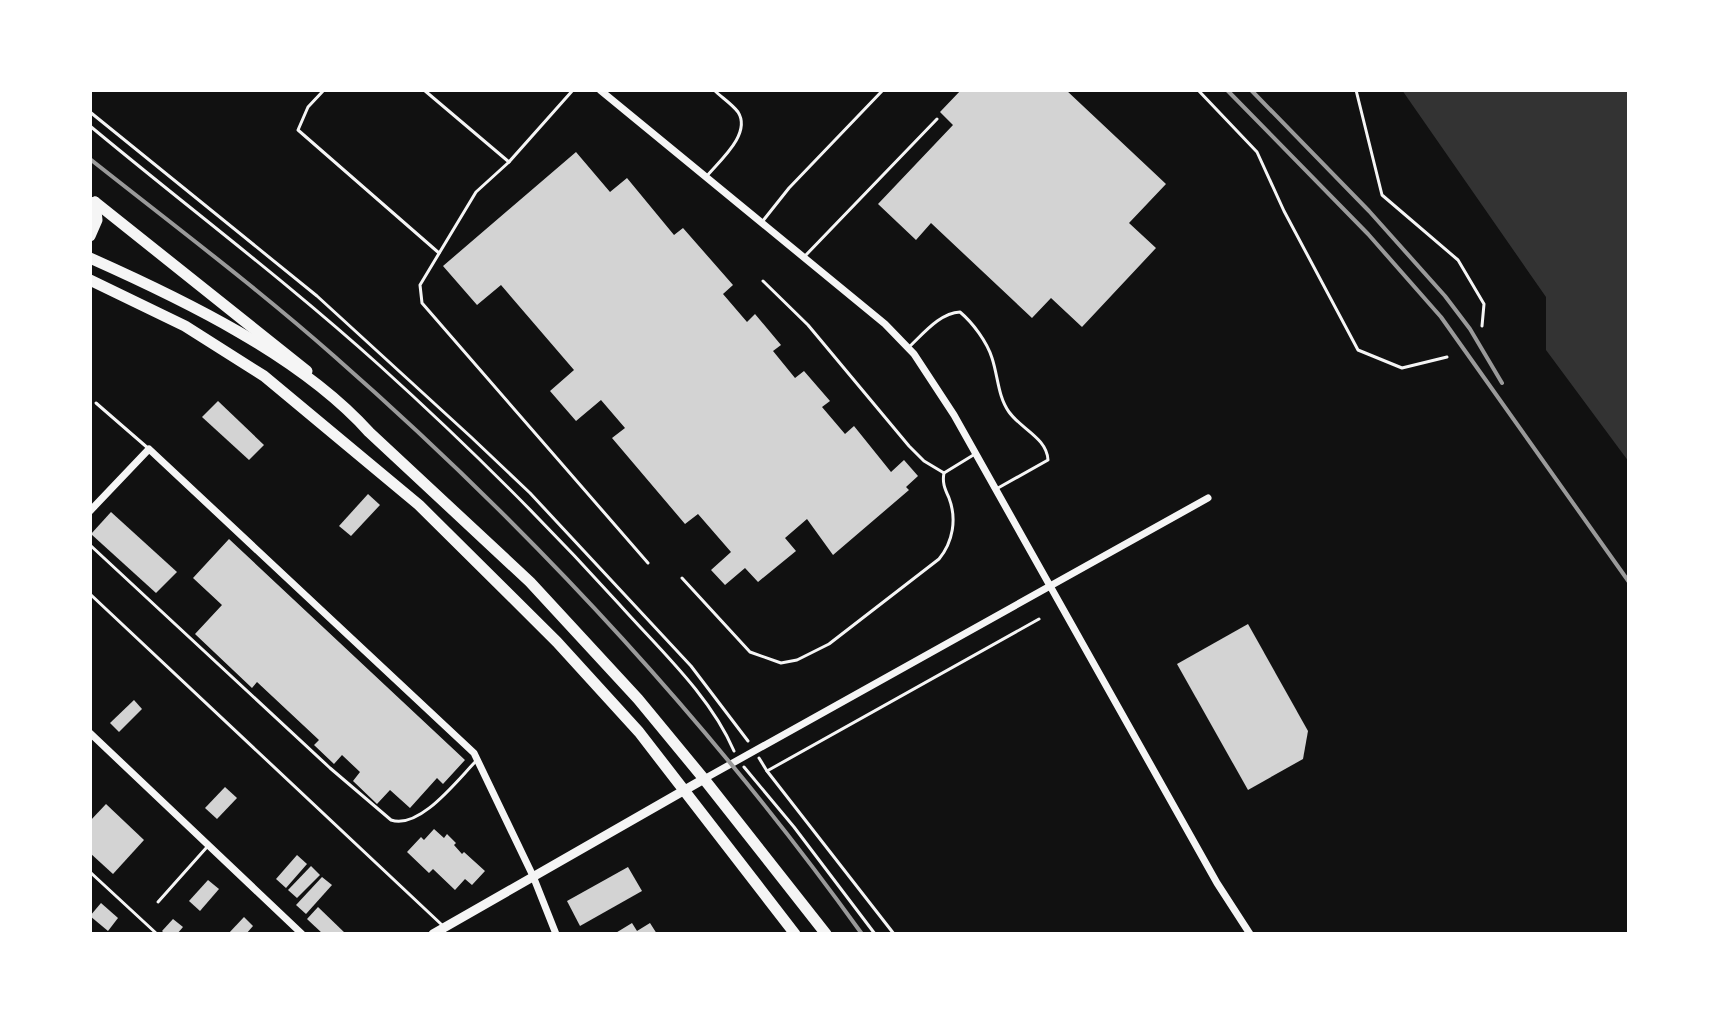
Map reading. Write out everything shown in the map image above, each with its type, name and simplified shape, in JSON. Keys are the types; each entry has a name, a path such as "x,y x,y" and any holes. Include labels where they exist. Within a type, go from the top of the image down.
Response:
{"main road":[{"path":"90,236 97,220 92,200"},
{"path":"92,200 276,344 530,582 638,699 826,934"},
{"path":"90,258 156,287 256,344 348,409 354,430 348,444"},
{"path":"90,280 150,307 264,376 419,505 557,642 639,732 795,934"}],"street":[{"path":"600,90 860,302 908,347 935,384 1228,903 1250,934"},
{"path":"90,511 149,449 474,753 533,876 556,934"},
{"path":"433,934 738,759 1208,498"},
{"path":"90,733 302,934"}],"lane":[{"path":"324,90 308,107 298,130 439,253"},
{"path":"424,90 509,162"},
{"path":"573,90 509,162 476,192 420,285 422,303 648,563"},
{"path":"706,177 741,134 742,124 739,113 714,90"},
{"path":"762,222 789,188 883,90"},
{"path":"804,257 937,119"},
{"path":"763,281 808,325 909,446 924,461 944,473"},
{"path":"908,347 943,317 960,312 968,318 991,355 1003,401 1010,413 1039,440 1048,460 995,490"},
{"path":"96,403 149,449"},
{"path":"944,473 975,454"},
{"path":"682,578 750,652 781,663 797,660 829,644 946,550 954,515 944,488 944,473"},
{"path":"90,545 330,768 391,820 401,822 418,816 477,760"},
{"path":"90,594 445,927"},
{"path":"158,902 209,844"},
{"path":"90,872 157,934"}],"path":[{"path":"1198,90 1257,152 1284,211 1358,350 1402,368 1447,357"},
{"path":"1356,90 1382,195 1458,260 1484,304 1482,326"},
{"path":"90,112 317,296 471,437 530,493 680,655 738,726"},
{"path":"90,126 377,364 489,468 686,678 725,729 738,759 875,934"},
{"path":"894,934 767,771 1039,619"}],"shaded area":[{"path":"1402,90 1629,90 1629,462 1546,350 1546,297"}],"building":[{"path":"961,90 1066,90 1166,184 1129,223 1156,248 1082,327 1051,298 1032,318 931,223 916,240 878,204 953,125 940,112"},
{"path":"576,152 610,192 627,178 674,235 683,228 733,285 723,294 747,322 755,314 781,345 773,351 795,378 804,371 830,401 822,407 845,434 854,426 891,472 904,460 918,476 906,487 909,490 833,555 807,519 785,538 796,551 758,582 745,568 725,585 711,570 731,552 698,514 685,524 612,438 625,428 601,400 576,421 550,391 574,370 501,285 477,305 443,266"},
{"path":"218,401 264,445 249,460 202,417"},
{"path":"368,494 380,505 351,536 339,526"},
{"path":"111,512 177,572 156,593 91,534"},
{"path":"229,539 465,760 443,784 437,778 410,808 390,790 377,804 353,781 360,772 342,755 334,764 314,745 319,740 257,682 252,688 195,634 222,605 193,578"},
{"path":"1248,624 1308,731 1303,759 1248,790 1177,664"},
{"path":"134,700 142,709 119,732 110,723"},
{"path":"225,787 237,798 217,819 205,808"},
{"path":"106,804 144,840 113,874 90,853 90,821"},
{"path":"434,829 444,838 447,834 462,854 464,852 485,871 472,885 465,879 455,890 433,869 429,873 407,852"},
{"path":"297,855 307,864 286,888 276,879"},
{"path":"311,866 320,875 297,898 288,890"},
{"path":"628,867 642,891 580,926 567,901"},
{"path":"322,877 332,885 306,914 296,905"},
{"path":"208,880 219,889 200,911 189,901"},
{"path":"101,903 118,918 108,931 90,916"},
{"path":"318,907 346,934 323,934 307,919"},
{"path":"244,917 253,926 246,934 228,934"},
{"path":"173,919 183,927 177,934 165,934 162,931"},
{"path":"632,923 637,931 650,923 657,934 614,934"}],"railway":[{"path":"1227,90 1368,234 1441,317 1629,582"},
{"path":"1251,90 1369,211 1445,296 1470,329 1502,383"},
{"path":"90,159 304,330 478,489 680,703 743,778 862,934"}]}
